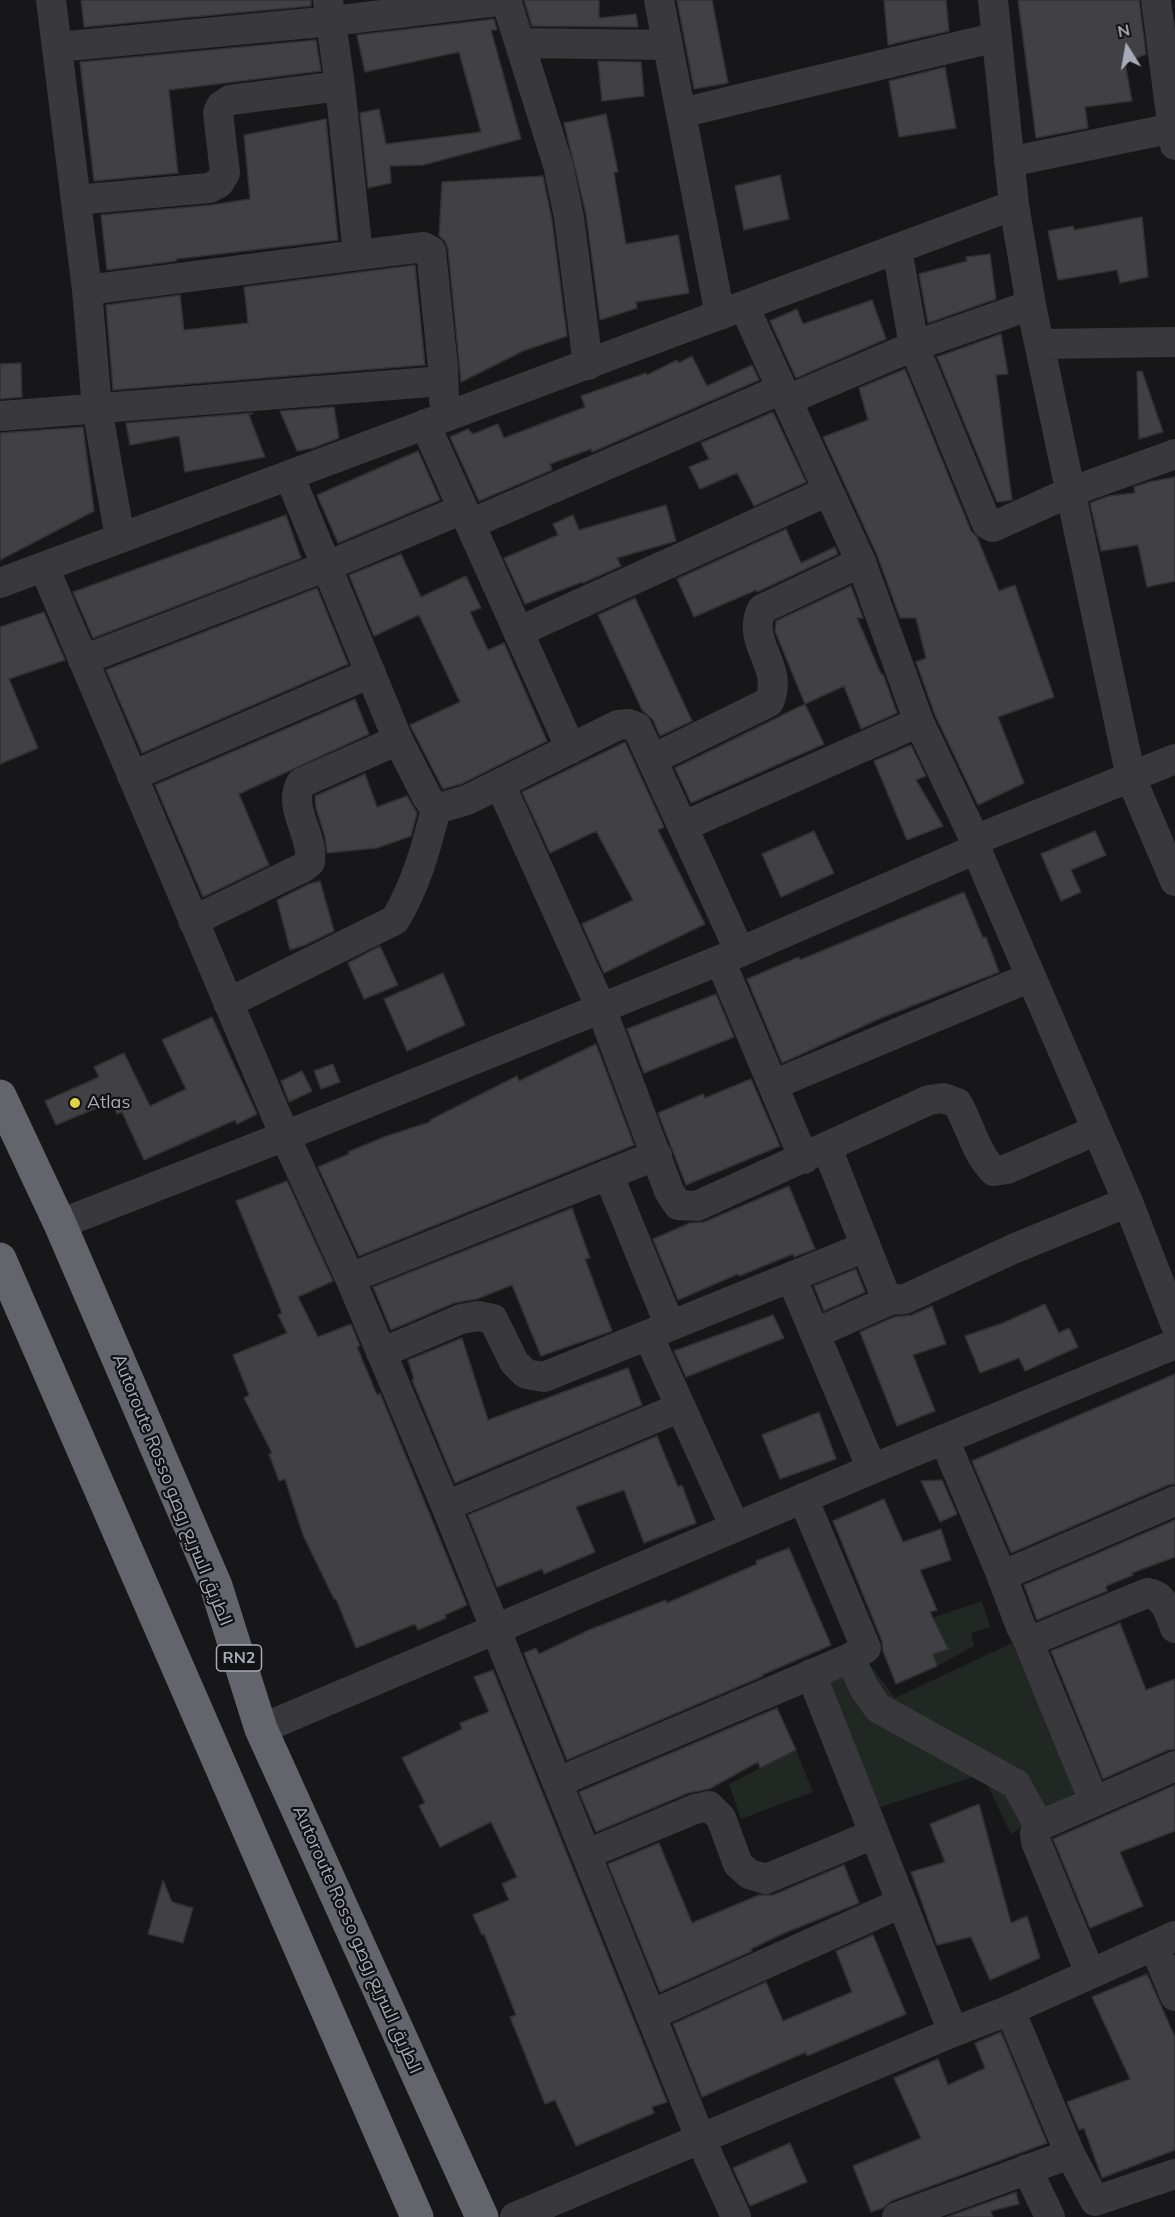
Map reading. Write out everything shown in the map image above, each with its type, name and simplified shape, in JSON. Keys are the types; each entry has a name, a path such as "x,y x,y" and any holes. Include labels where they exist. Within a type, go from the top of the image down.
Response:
{"highway":[{"name":"Autoroute Rosso الطريق السريع روصو","path":"0,1096 60,1224 216,1586 261,1729 482,2217"},
{"path":"0,1259 417,2217"}],"street":[{"path":"51,0 87,290 97,408 120,538"},
{"path":"58,47 330,11 506,0 555,154 570,217 588,364"},
{"path":"659,0 681,113 732,310 785,394 861,562 919,722 975,845 1128,1202 1175,1323"},
{"path":"993,0 1014,205 1031,305 1131,778 1175,881"},
{"path":"1010,162 1174,137 1169,50 1156,0"},
{"path":"330,11 358,255"},
{"path":"681,113 997,37"},
{"path":"521,43 668,45"},
{"path":"76,200 209,188 219,183 225,173 218,113 221,106 230,100 340,86"},
{"path":"0,583 1014,205"},
{"path":"87,290 424,247 431,251 443,381 435,421 466,517 571,749"},
{"path":"897,249 914,346 987,524 993,527 1070,492 1175,454"},
{"path":"83,660 327,566 466,517 785,394 1031,305"},
{"path":"1041,344 1175,342"},
{"path":"0,416 443,381"},
{"path":"289,475 399,740 427,797 436,809"},
{"path":"518,632 828,491"},
{"path":"653,759 770,702 774,691 774,676 756,632 756,620 762,609 861,562"},
{"path":"44,567 285,1137 350,1278 446,1506 701,2140 736,2217"},
{"path":"132,776 370,673"},
{"path":"684,826 919,722"},
{"path":"436,809 467,800 618,725 629,724 637,728 684,826 773,1085 815,1154 865,1247 883,1290 890,1300"},
{"path":"193,921 310,862 312,851 295,800 296,790 300,783 399,740"},
{"path":"60,1224 285,1137 730,956 975,845 1175,759"},
{"path":"500,784 600,1008 669,1191 678,1205 697,1206 930,1100 943,1098 957,1103 982,1156 994,1171 1007,1169 1097,1130"},
{"path":"228,1003 394,920 405,903 422,863 436,809"},
{"path":"773,1085 1031,977"},
{"path":"350,1278 657,1155"},
{"path":"608,1174 659,1330 681,1407 735,1527"},
{"path":"816,1333 890,1300 905,1299 1013,1249 1128,1202"},
{"path":"381,1353 461,1319 478,1316 493,1319 514,1362 526,1374 544,1377 865,1247"},
{"path":"791,1276 872,1469"},
{"path":"261,1729 803,1498 1175,1344"},
{"path":"446,1506 681,1407"},
{"path":"944,1439 1094,1801"},
{"path":"558,1782 850,1658 866,1648 803,1498"},
{"path":"999,1569 1006,1574 1175,1502"},
{"path":"1026,1636 1038,1638 1147,1593 1155,1594 1164,1601 1175,1628"},
{"path":"850,1658 864,1688 878,1708 1016,1784 1039,1826"},
{"path":"811,1674 952,2032"},
{"path":"1089,1973 1036,1842 1035,1833 1039,1826 1175,1766"},
{"path":"587,1854 695,1809 709,1806 721,1818 738,1864 749,1874 766,1879 874,1834"},
{"path":"651,2015 902,1903"},
{"path":"515,2217 952,2032 1010,2010 1165,1940 1175,1996"},
{"path":"1010,2010 1070,2154 1095,2200"},
{"path":"897,2217 1070,2154"},
{"path":"1027,2169 1050,2217 1175,2174"}],"shaded area":[{"path":"982,1601 990,1627 971,1633 974,1646 937,1666 933,1654 948,1649 932,1618"},
{"path":"1012,1643 1077,1791 1011,1834 982,1774 874,1809 827,1679 867,1661 895,1698"},
{"path":"796,1750 813,1792 741,1819 729,1784"}],"building":[{"path":"81,0 311,0 311,6 84,27"},
{"path":"524,0 599,0 599,18 636,14 638,27 532,26"},
{"path":"677,0 712,0 728,83 694,89"},
{"path":"884,0 946,0 949,31 888,45"},
{"path":"1018,0 1139,0 1146,54 1125,63 1132,101 1085,107 1088,128 1036,138"},
{"path":"494,19 497,30 491,30 521,139 423,165 390,166 391,183 368,188 360,113 379,109 386,144 481,132 459,52 365,72 357,35"},
{"path":"316,40 321,71 169,90 178,173 94,181 80,62"},
{"path":"598,61 641,62 644,96 602,101"},
{"path":"945,67 956,128 899,137 889,81"},
{"path":"606,114 618,172 614,173 626,244 678,235 689,293 636,302 637,308 600,320 586,214 564,123"},
{"path":"326,119 338,240 176,259 176,261 107,270 101,215 211,205 250,199 244,135"},
{"path":"780,175 789,219 744,230 735,186"},
{"path":"543,176 552,220 567,336 523,351 461,382 448,249 445,241 439,236 442,182"},
{"path":"1142,217 1148,277 1120,283 1117,270 1058,280 1048,231 1073,226 1074,230"},
{"path":"990,254 996,299 928,323 919,274 967,261 966,257"},
{"path":"415,265 425,365 113,390 106,305 180,295 184,330 248,323 244,287"},
{"path":"872,300 886,339 796,378 770,321 797,309 803,324"},
{"path":"1001,334 1008,374 996,375 1012,500 997,502 937,357"},
{"path":"692,356 707,386 752,365 759,380 592,452 591,449 550,464 552,470 479,501 450,437 468,429 473,434 498,424 504,438 585,407 581,396 646,373 647,375 677,360 679,363"},
{"path":"21,363 22,397 0,399 0,364"},
{"path":"905,369 971,531 977,537 999,591 1015,585 1054,697 998,717 1024,783 978,805 935,715 916,662 926,658 916,618 900,618 877,555 823,437 868,420 859,388"},
{"path":"1142,371 1163,432 1139,439 1137,372"},
{"path":"334,407 339,438 313,448 297,451 280,411"},
{"path":"773,412 806,482 754,506 737,473 700,489 689,467 709,459 701,443"},
{"path":"253,413 249,415 265,457 185,472 179,436 130,445 126,423"},
{"path":"83,427 94,511 0,560 0,433"},
{"path":"418,451 440,500 338,543 317,495"},
{"path":"1175,477 1175,581 1147,587 1138,545 1101,551 1090,503 1109,496 1135,493 1134,487"},
{"path":"666,505 676,541 617,558 621,566 583,583 525,604 504,558 558,535 553,524 573,515 579,530"},
{"path":"286,515 301,558 93,638 73,592"},
{"path":"786,529 801,563 835,547 838,554 757,592 756,590 694,617 677,579"},
{"path":"401,554 421,597 466,576 481,608 470,612 488,650 504,643 547,741 461,784 443,789 410,725 460,702 419,615 374,636 349,575"},
{"path":"851,586 863,618 857,618 881,674 883,674 897,713 861,729 844,686 805,704 775,631 776,621"},
{"path":"317,588 348,664 142,753 106,670"},
{"path":"635,598 692,721 660,736 653,720 642,710 598,615"},
{"path":"44,612 65,660 9,679 38,748 0,764 0,627"},
{"path":"355,699 369,734 239,794 269,865 203,897 155,785"},
{"path":"805,704 824,744 691,803 675,768"},
{"path":"625,742 664,827 658,830 705,924 604,973 582,924 633,900 596,831 550,853 522,792"},
{"path":"911,745 926,776 916,780 943,826 907,840 874,761"},
{"path":"365,774 377,807 407,796 417,813 411,836 377,848 327,853 315,796"},
{"path":"814,831 834,873 781,897 762,854"},
{"path":"1095,831 1106,855 1071,870 1081,892 1061,901 1041,854"},
{"path":"320,881 334,931 290,950 277,900"},
{"path":"964,892 983,938 986,937 999,972 881,1018 782,1063 747,979 799,957 800,960"},
{"path":"380,946 398,985 364,999 348,963"},
{"path":"443,973 465,1025 407,1051 384,999"},
{"path":"716,994 734,1037 644,1073 627,1029"},
{"path":"212,1017 257,1114 237,1124 235,1120 144,1160 122,1112 117,1114 111,1102 56,1125 45,1101 99,1077 94,1067 124,1053 150,1106 186,1089 162,1040"},
{"path":"596,1044 634,1145 359,1256 318,1167 384,1137 430,1122 517,1076 519,1081"},
{"path":"333,1064 340,1082 321,1089 314,1071"},
{"path":"302,1071 312,1091 289,1102 281,1081"},
{"path":"751,1079 780,1146 686,1185 658,1113 703,1094 705,1098"},
{"path":"287,1181 333,1281 298,1297 318,1337 351,1324 360,1346 357,1347 377,1395 380,1393 467,1605 445,1615 446,1618 418,1630 415,1624 356,1648 336,1599 303,1535 285,1479 279,1481 269,1454 272,1453 244,1398 249,1395 233,1355 287,1333 278,1315 282,1313 236,1201"},
{"path":"789,1186 815,1249 794,1257 793,1254 739,1276 738,1274 678,1300 653,1239 690,1223 704,1222"},
{"path":"572,1208 590,1258 585,1259 612,1331 541,1356 512,1285 477,1299 454,1303 391,1330 373,1287"},
{"path":"856,1269 865,1292 824,1311 814,1286"},
{"path":"1045,1304 1059,1333 1069,1328 1078,1347 1025,1371 1019,1358 980,1373 965,1336 1003,1323"},
{"path":"932,1306 946,1344 913,1355 935,1411 897,1426 860,1332 894,1317 912,1315"},
{"path":"773,1315 784,1338 686,1377 674,1351"},
{"path":"462,1338 488,1420 628,1368 642,1405 455,1483 412,1380 414,1379 408,1360"},
{"path":"1175,1374 1175,1484 1011,1553 972,1461"},
{"path":"819,1412 836,1459 780,1479 762,1435"},
{"path":"657,1436 678,1487 682,1485 696,1523 644,1543 624,1490 576,1507 595,1552 544,1574 542,1569 497,1587 468,1515"},
{"path":"942,1480 957,1514 940,1522 921,1481"},
{"path":"884,1499 903,1542 941,1529 951,1560 920,1570 937,1610 930,1612 948,1649 933,1654 937,1666 896,1684 883,1651 882,1641 833,1521"},
{"path":"1175,1520 1175,1557 1132,1573 1133,1575 1106,1586 1107,1591 1037,1620 1024,1585"},
{"path":"789,1548 831,1645 567,1760 524,1653 536,1648 539,1654 589,1630 666,1600 667,1603"},
{"path":"1120,1623 1146,1690 1175,1679 1175,1749 1103,1779 1051,1651"},
{"path":"493,1670 667,2102 652,2107 654,2113 576,2146 555,2100 545,2104 510,2017 516,2015 484,1934 482,1935 473,1915 509,1900 502,1884 517,1877 491,1822 440,1847 419,1806 425,1803 402,1758 462,1729 460,1723 489,1712 474,1677"},
{"path":"777,1708 796,1750 760,1768 758,1762 709,1789 688,1793 596,1832 579,1792"},
{"path":"1175,1785 1175,1831 1120,1852 1143,1906 1090,1928 1053,1839"},
{"path":"979,1804 1011,1923 1027,1916 1040,1958 990,1980 971,1937 937,1945 911,1872 945,1862 930,1824"},
{"path":"659,1843 692,1923 759,1895 773,1895 844,1865 859,1903 782,1934 751,1949 752,1951 660,1992 608,1864"},
{"path":"163,1880 172,1902 193,1908 183,1943 148,1934"},
{"path":"873,1935 906,2014 807,2056 806,2052 702,2097 673,2024 766,1982 783,2021 852,1992 836,1951"},
{"path":"1147,1974 1175,2037 1175,2150 1102,2178 1084,2128 1079,2130 1067,2102 1130,2079 1092,1997"},
{"path":"1001,2032 1047,2143 891,2201 883,2208 871,2212 853,2166 921,2138 894,2078 938,2059 948,2085 985,2068 975,2043"},
{"path":"790,2143 807,2182 750,2206 733,2168"},
{"path":"1016,2192 1019,2204 991,2211 993,2217 947,2217"}],"place":[{"name":"Atlas","path":"75,1103"}]}
